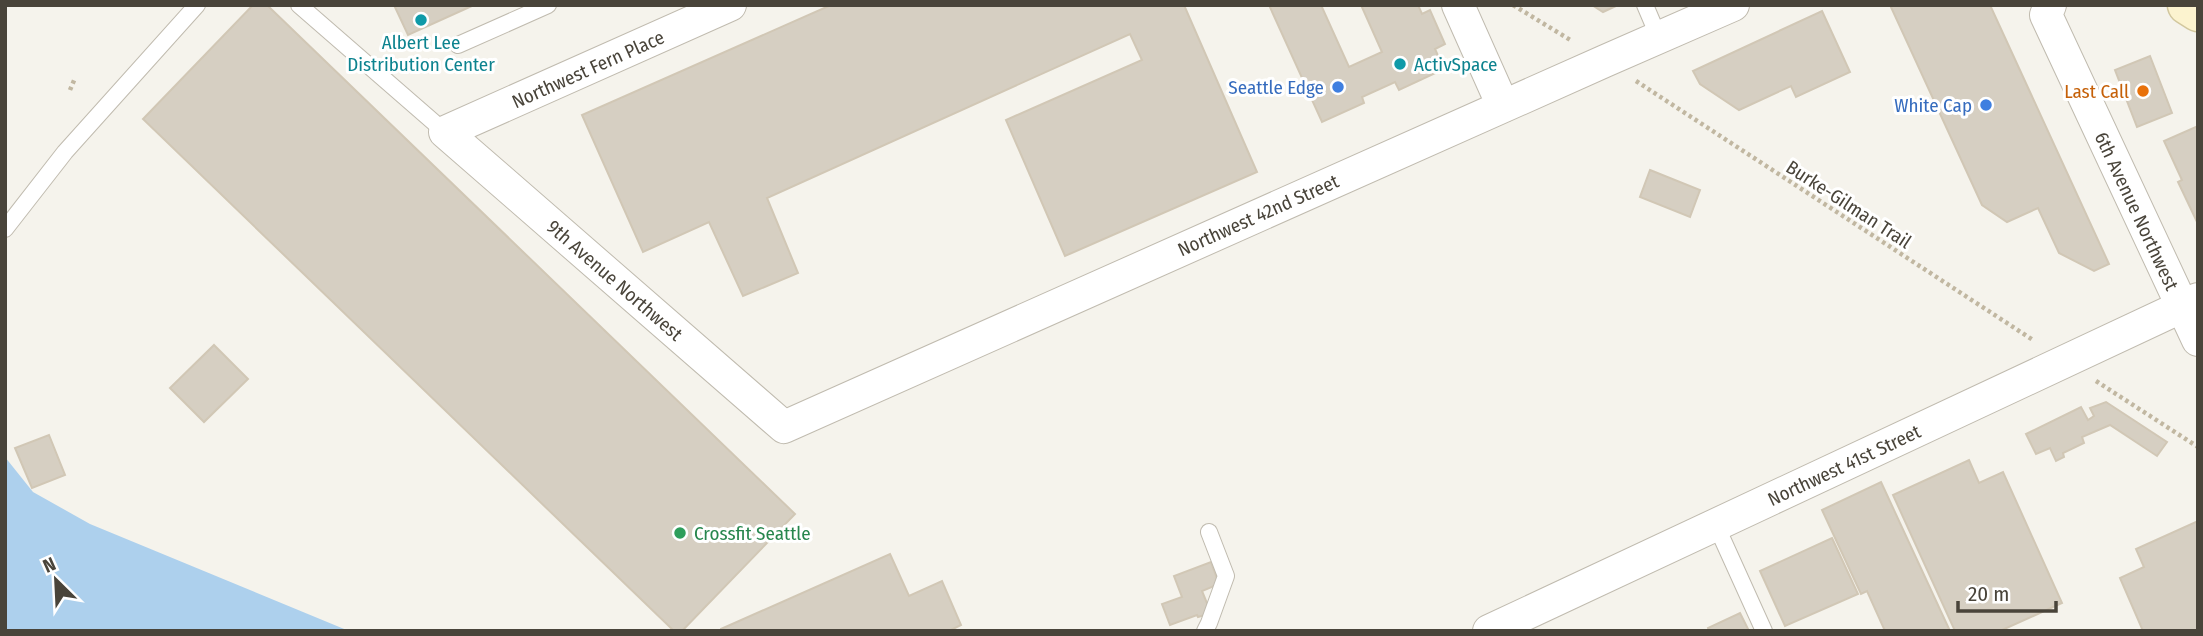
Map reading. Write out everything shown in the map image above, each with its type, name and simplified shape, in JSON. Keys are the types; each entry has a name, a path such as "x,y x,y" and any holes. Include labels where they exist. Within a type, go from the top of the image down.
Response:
{"main road":[{"path":"2187,5 2198,12"}],"street":[{"name":"Northwest Fern Place","path":"445,132 730,5"},
{"path":"1458,5 1503,106"},
{"name":"Northwest 42nd Street","path":"784,427 1733,5"},
{"name":"6th Avenue Northwest","path":"2050,5 2046,15 2190,302 2198,340"},
{"name":"9th Avenue Northwest","path":"445,132 784,427"},
{"name":"Northwest 41st Street","path":"1489,631 2190,302"}],"lane":[{"path":"5,229 65,152 197,5"},
{"path":"299,5 445,132"},
{"path":"458,45 548,5"},
{"path":"1644,5 1659,38"},
{"path":"1716,525 1764,631"},
{"path":"1205,631 1226,576 1209,532"}],"path":[{"path":"1513,5 1578,44"},
{"path":"70,90 75,78"},
{"name":"Burke-Gilman Trail","path":"1640,84 2038,344"},
{"path":"2086,375 2198,447"}],"water":[{"path":"5,457 33,492 90,524 349,631 5,631"}],"building":[{"path":"253,5 267,5 795,514 682,631 674,631 143,119"},
{"name":"Albert Lee Distribution Center","path":"394,5 474,5 408,35"},
{"path":"831,5 1184,5 1257,172 1065,256 1006,120 1142,60 1130,34 767,198 798,273 743,296 709,222 643,252 582,115"},
{"name":"ActivSpace","path":"1269,5 1321,5 1349,67 1382,52 1361,5 1418,5 1422,14 1430,10 1445,44 1435,49 1444,69 1399,90 1395,82 1362,97 1364,103 1322,122"},
{"path":"1592,5 1618,5 1603,12"},
{"name":"White Cap","path":"1890,5 1990,5 2109,264 2094,271 2059,253 2038,208 2007,222 1982,205"},
{"path":"1822,11 1850,72 1796,97 1791,86 1739,110 1700,84 1693,71"},
{"name":"Last Call","path":"2150,56 2172,113 2137,127 2115,70"},
{"path":"2198,126 2198,224 2178,182 2182,180 2164,141"},
{"path":"1650,170 1700,190 1690,217 1640,197"},
{"path":"214,345 248,379 204,422 170,388"},
{"path":"2106,402 2167,442 2157,456 2110,425 2082,437 2084,443 2063,453 2064,457 2056,461 2050,448 2036,454 2026,434 2081,407 2088,420 2094,416 2090,408"},
{"path":"49,435 65,475 32,488 15,448"},
{"path":"1969,460 1979,483 2003,472 2062,603 2000,631 1955,631 1893,495"},
{"path":"1881,482 1950,631 1885,631 1867,591 1861,594 1822,510"},
{"path":"2198,521 2198,631 2143,631 2120,578 2144,567 2136,549"},
{"path":"1832,538 1858,594 1785,626 1760,571"},
{"path":"890,554 909,596 942,581 961,625 949,631 721,631 721,629"},
{"path":"1211,562 1219,584 1202,591 1211,613 1170,625 1162,604 1182,597 1174,576"},
{"path":"1740,613 1749,631 1709,631 1708,628"}],"place":[{"name":"Albert Lee Distribution Center","path":"421,20"},
{"name":"ActivSpace","path":"1400,64"},
{"name":"Seattle Edge","path":"1338,87"},
{"name":"Last Call","path":"2143,91"},
{"name":"White Cap","path":"1986,105"},
{"name":"Crossfit Seattle","path":"680,533"}]}
